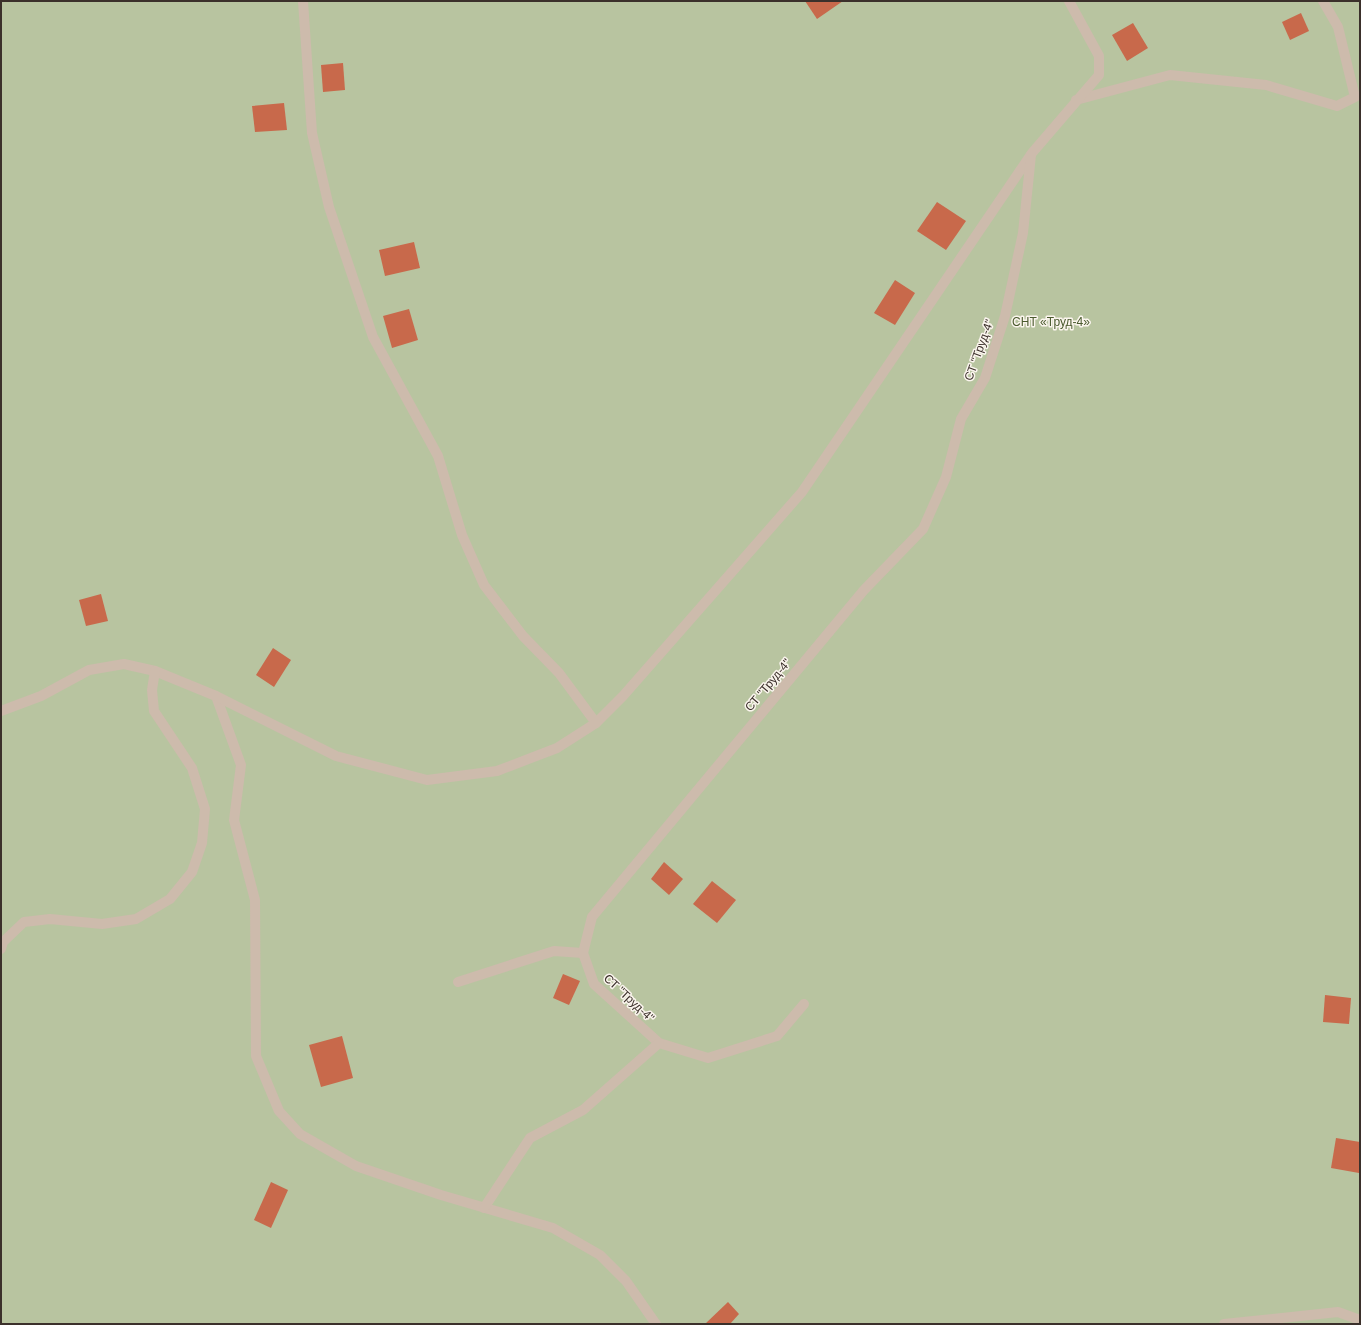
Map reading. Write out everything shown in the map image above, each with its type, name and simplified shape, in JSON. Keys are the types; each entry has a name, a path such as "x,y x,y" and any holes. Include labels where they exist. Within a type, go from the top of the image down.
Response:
{"street":[{"path":"303,1 312,133 329,207 373,337 438,456 462,535 484,585 523,636 559,673 596,722"},
{"path":"1,711 41,696 89,670 124,664 156,671 216,696 336,756 427,780 498,771 557,748 596,722 623,696 802,492 1032,153 1099,75 1099,56 1069,1"},
{"path":"1076,100 1170,75 1266,85 1337,106 1355,97 1338,27 1324,1"},
{"name":"СТ \"Труд-4\"","path":"804,1004 778,1036 708,1058 659,1043 594,984 583,953 592,917 864,590 923,529 946,477 961,419 985,378 1005,316 1023,233 1032,153"},
{"path":"1,949 4,942 24,922 50,919 102,924 136,919 170,898 192,872 202,843 205,810 192,768 154,711 152,690 156,671"},
{"path":"216,696 241,765 234,820 255,900 256,1056 279,1111 300,1134 356,1166 484,1208 553,1228 600,1255 626,1282 656,1324"},
{"path":"458,982 554,951 583,953"},
{"path":"484,1208 530,1138 584,1110 659,1043"},
{"path":"1224,1324 1338,1312 1360,1320"}],"green space":[{"name":"СНТ «Труд-4»","path":"1,1 1360,1 1360,1324 1,1324"}],"building":[{"path":"805,1 843,1 817,19"},
{"path":"1301,13 1309,31 1290,40 1282,22"},
{"path":"1133,23 1148,48 1127,61 1112,35"},
{"path":"343,63 345,90 323,92 321,65"},
{"path":"284,103 287,130 255,132 252,106"},
{"path":"937,202 966,221 946,250 917,231"},
{"path":"414,242 420,268 385,276 379,250"},
{"path":"895,280 915,293 895,325 874,313"},
{"path":"409,309 418,340 392,348 383,316"},
{"path":"101,594 108,621 86,626 79,600"},
{"path":"273,648 291,660 274,687 256,675"},
{"path":"664,862 683,879 669,895 651,879"},
{"path":"712,881 736,900 717,923 693,904"},
{"path":"563,974 580,981 569,1005 553,998"},
{"path":"1325,995 1351,998 1349,1024 1323,1022"},
{"path":"342,1036 353,1078 321,1087 309,1045"},
{"path":"1336,1138 1360,1142 1359,1173 1331,1168"},
{"path":"271,1182 288,1190 271,1228 254,1220"},
{"path":"728,1302 739,1314 730,1324 705,1324"}]}
